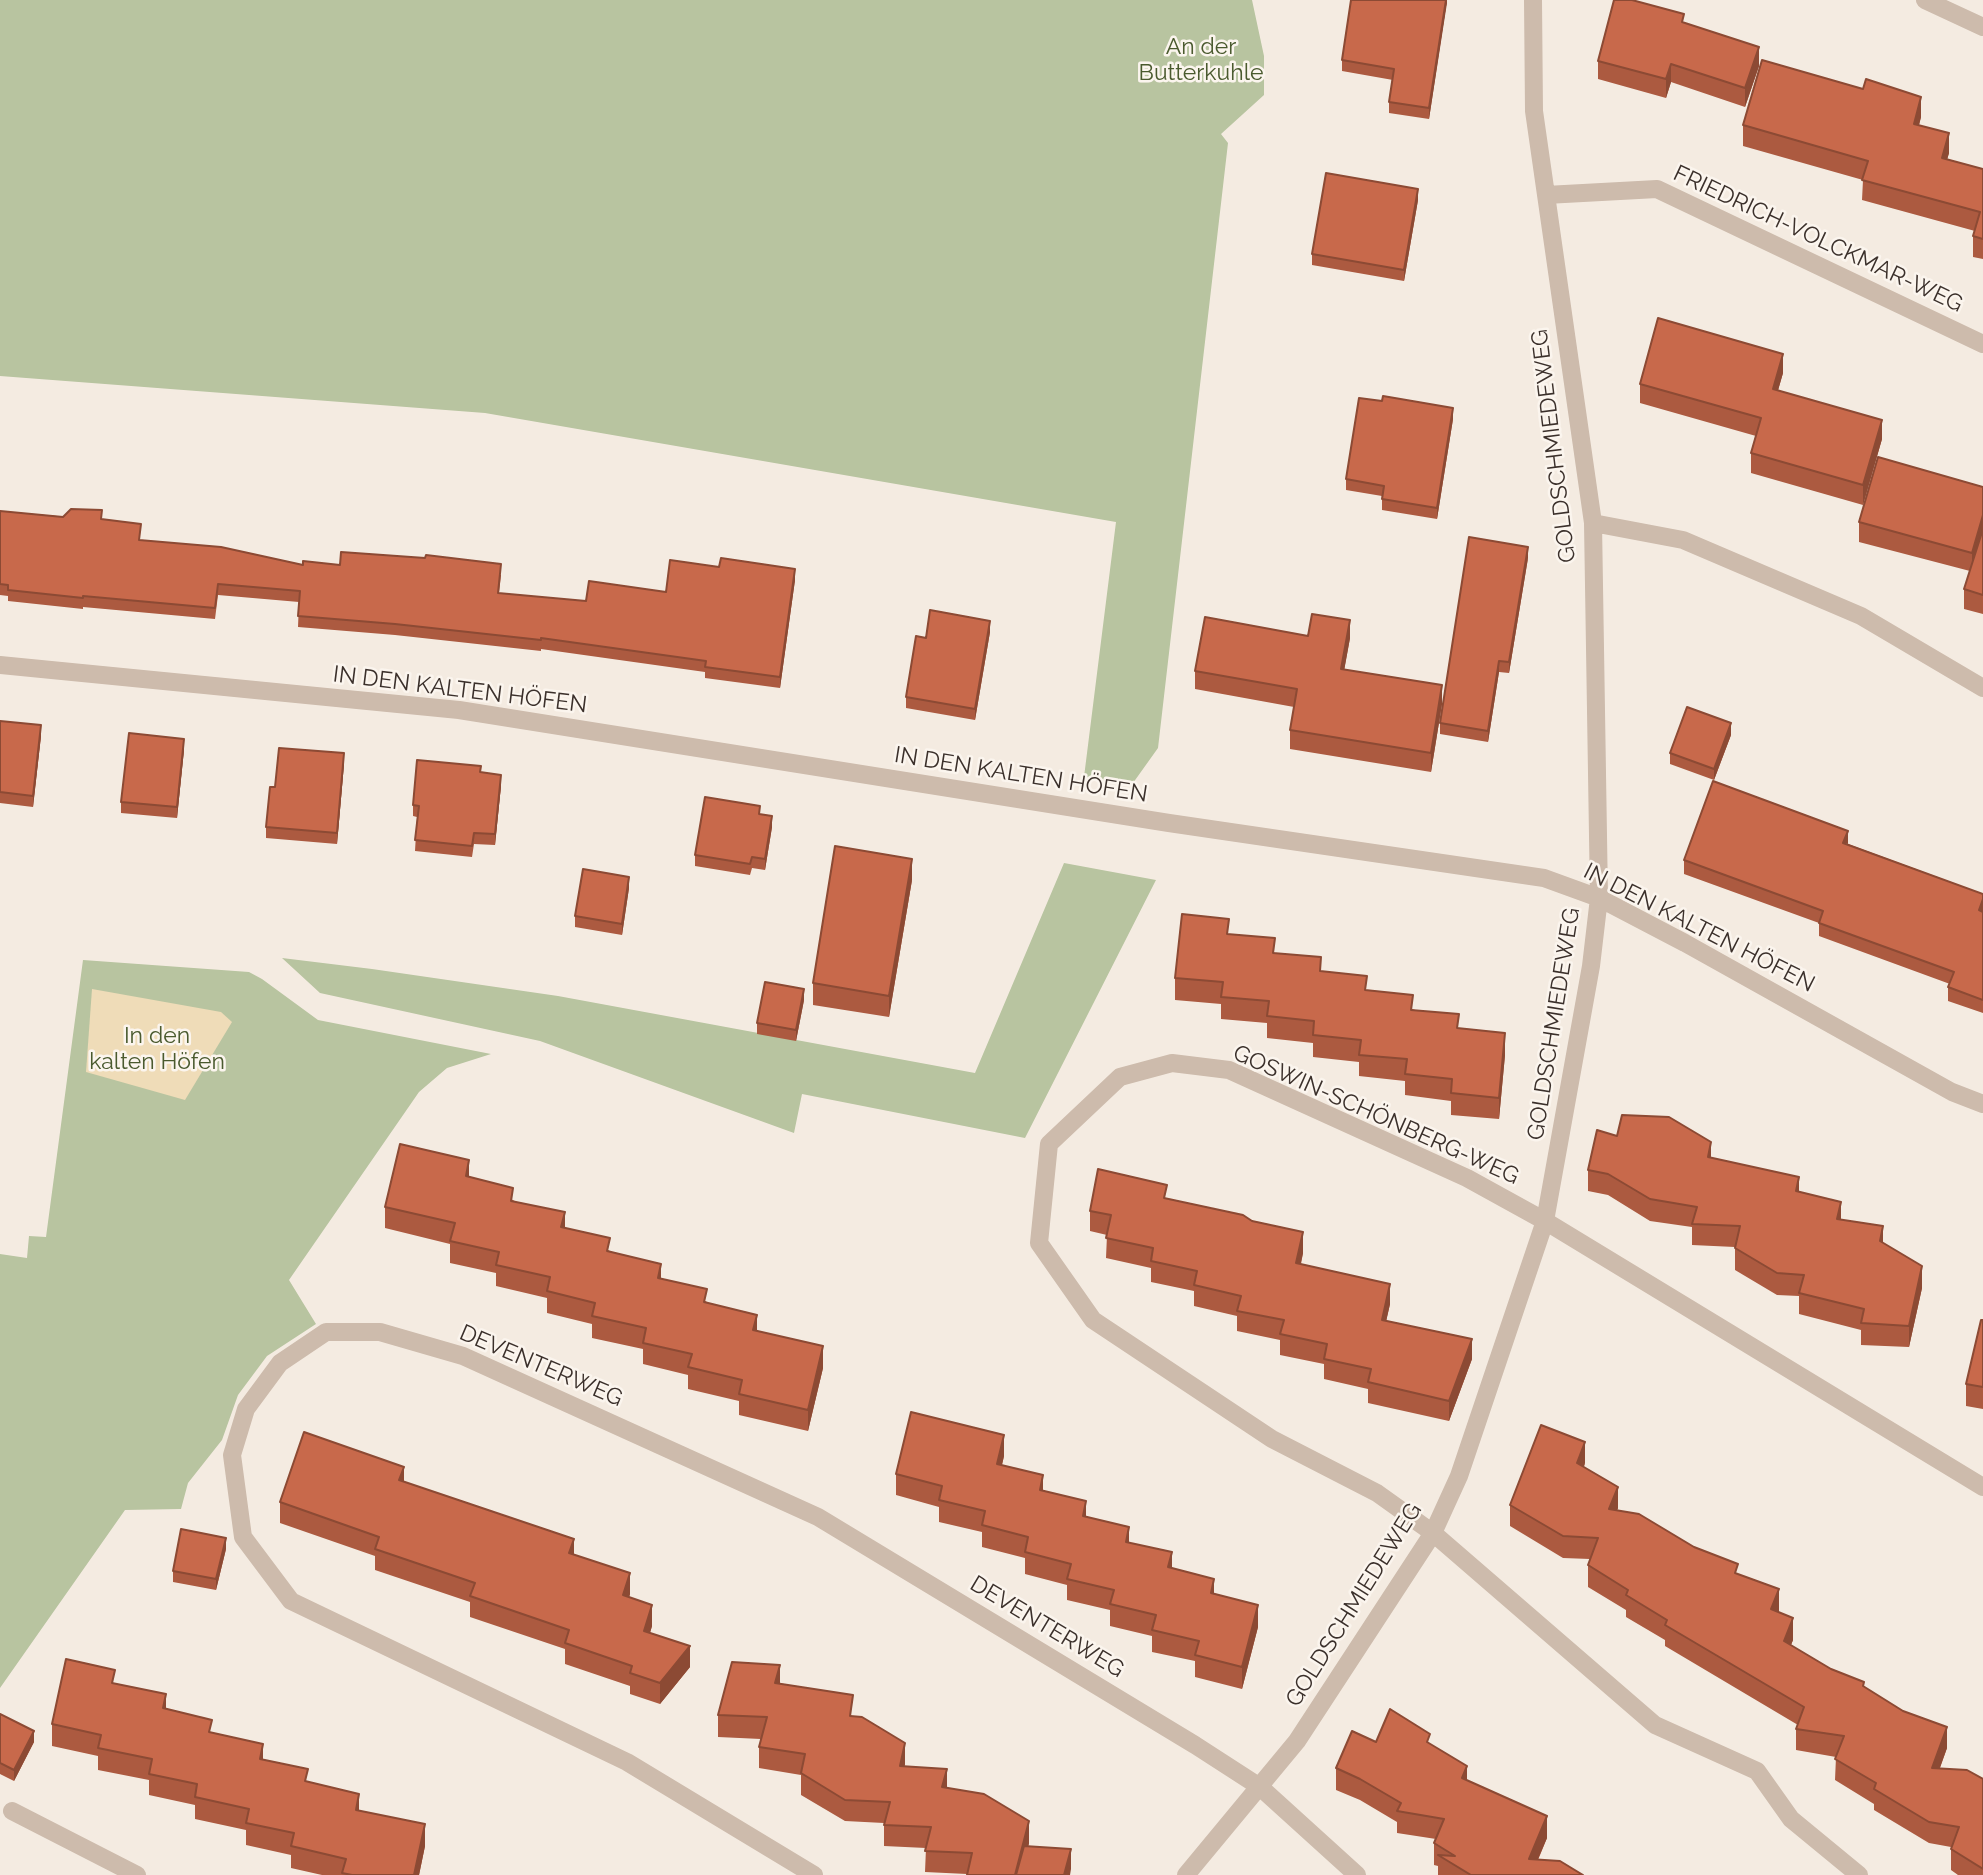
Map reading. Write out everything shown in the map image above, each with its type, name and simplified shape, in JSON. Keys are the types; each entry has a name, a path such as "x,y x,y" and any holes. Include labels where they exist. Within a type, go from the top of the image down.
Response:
{"street":[{"name":"GOLDSCHMIEDEWEG","path":"1186,1875 1297,1741 1433,1533 1459,1476 1545,1221 1591,966 1599,898 1593,523 1534,111 1533,0"},
{"path":"1925,0 1983,27"},
{"name":"FRIEDRICH-VOLCKMAR-WEG","path":"1546,195 1657,189 1983,344"},
{"path":"1593,523 1683,540 1861,616 1983,688"},
{"name":"IN DEN KALTEN HÖFEN","path":"0,665 458,710 1183,825 1544,877 1599,898 1952,1092 1983,1104"},
{"name":"GOSWIN-SCHÖNBERG-WEG","path":"1859,1875 1791,1819 1757,1771 1655,1725 1433,1533 1377,1493 1272,1439 1093,1320 1039,1243 1049,1144 1120,1077 1172,1063 1229,1070 1467,1178 1545,1221 1983,1487"},
{"name":"DEVENTERWEG","path":"814,1875 627,1762 291,1601 243,1537 232,1455 246,1409 280,1363 326,1332 380,1332 463,1356 818,1517 1260,1787 1357,1875"},
{"path":"12,1811 137,1875"}],"green space":[{"name":"An der Butterkuhle","path":"0,0 1252,0 1264,56 1264,95 1221,134 1228,143 1158,748 1133,783 1084,777 1116,522 485,413 0,376"},
{"path":"1064,863 1156,880 1025,1138 802,1094 794,1133 540,1041 320,993 282,958 558,996 975,1073"},
{"name":"In den kalten Höfen","path":"83,960 249,972 318,1020 491,1054 447,1068 419,1092 289,1280 316,1324 267,1356 238,1395 222,1440 188,1483 181,1509 125,1510 0,1688 0,1254 27,1258 29,1236 46,1237"}],"sand":[{"path":"92,989 221,1012 232,1022 185,1100 86,1072"}],"building":[{"path":"1351,0 1446,0 1429,108 1389,102 1394,69 1342,60"},
{"path":"1614,0 1632,0 1684,14 1682,22 1759,47 1745,88 1671,64 1666,79 1598,61"},
{"path":"1762,60 1863,89 1866,79 1921,97 1914,124 1949,133 1942,158 1983,169 1983,239 1973,236 1980,212 1862,180 1868,161 1743,125"},
{"path":"1326,173 1418,189 1404,270 1312,254"},
{"path":"1658,318 1783,354 1773,389 1882,420 1863,485 1751,453 1761,418 1640,384"},
{"path":"1383,396 1453,408 1437,508 1382,499 1384,486 1346,479 1359,398 1382,401"},
{"path":"1878,457 1983,487 1983,515 1972,553 1859,522"},
{"path":"71,509 102,510 101,519 141,524 139,540 221,547 303,565 303,561 340,565 341,552 425,558 426,555 501,564 498,593 586,601 589,581 666,592 670,560 719,567 721,558 795,569 780,677 705,667 706,661 541,638 298,616 300,591 218,584 215,608 8,590 8,585 0,584 0,511 63,517"},
{"path":"1983,529 1983,595 1964,589"},
{"path":"1469,537 1528,547 1509,662 1499,661 1488,731 1440,723"},
{"path":"930,610 990,621 975,709 906,697 916,636 926,638"},
{"path":"1312,614 1350,620 1341,669 1442,685 1431,753 1290,730 1297,689 1195,671 1205,617 1308,636"},
{"path":"1687,707 1731,723 1714,769 1670,753"},
{"path":"0,721 41,725 33,796 0,792"},
{"path":"129,733 184,739 177,807 121,802"},
{"path":"279,748 344,753 337,833 266,827 270,787 275,787"},
{"path":"417,760 481,766 480,772 501,775 495,834 474,833 472,846 415,840 419,806 413,805"},
{"path":"1713,781 1848,831 1843,843 1983,894 1979,910 1983,912 1983,1000 1948,987 1954,972 1819,923 1823,911 1684,860"},
{"path":"705,797 760,806 759,814 772,816 765,859 752,857 750,864 695,855"},
{"path":"835,846 912,859 889,996 813,983"},
{"path":"583,869 629,877 622,924 575,916"},
{"path":"1182,914 1229,919 1227,934 1275,938 1273,953 1321,957 1320,971 1367,976 1365,990 1413,995 1411,1010 1459,1014 1457,1028 1505,1033 1499,1098 1451,1093 1452,1079 1405,1074 1407,1059 1359,1055 1361,1040 1313,1035 1314,1021 1267,1016 1269,1001 1221,997 1223,982 1175,978"},
{"path":"765,982 804,989 796,1030 757,1023"},
{"path":"1622,1115 1669,1117 1711,1142 1708,1157 1799,1177 1796,1191 1841,1202 1837,1219 1883,1226 1880,1241 1922,1266 1909,1326 1861,1323 1864,1309 1799,1293 1804,1275 1777,1273 1735,1248 1740,1226 1692,1224 1697,1207 1650,1199 1608,1174 1588,1170 1597,1130 1617,1136"},
{"path":"400,1144 469,1160 466,1176 513,1188 511,1201 565,1212 561,1227 610,1238 607,1251 661,1264 658,1278 707,1289 704,1302 757,1315 753,1330 823,1346 808,1410 739,1394 742,1380 688,1367 692,1354 643,1343 646,1328 592,1316 595,1303 547,1291 550,1277 496,1265 499,1252 450,1241 455,1223 385,1207"},
{"path":"1098,1169 1167,1185 1164,1198 1243,1215 1252,1221 1303,1232 1296,1263 1390,1284 1382,1320 1472,1339 1449,1401 1368,1382 1371,1369 1324,1359 1327,1344 1280,1334 1284,1320 1237,1311 1241,1296 1194,1285 1197,1271 1151,1261 1153,1248 1106,1238 1111,1215 1090,1211"},
{"path":"1983,1320 1983,1387 1966,1384"},
{"path":"911,1412 1004,1435 997,1464 1043,1475 1040,1490 1086,1501 1083,1516 1129,1527 1126,1542 1172,1552 1168,1567 1214,1579 1211,1593 1258,1605 1242,1667 1195,1655 1199,1641 1152,1630 1156,1615 1110,1604 1114,1590 1067,1579 1071,1564 1025,1552 1028,1537 982,1525 985,1511 939,1500 942,1486 896,1474"},
{"path":"1541,1425 1585,1442 1577,1463 1618,1487 1609,1509 1639,1514 1694,1547 1738,1564 1735,1573 1779,1589 1771,1609 1793,1618 1784,1641 1831,1669 1864,1682 1863,1686 1903,1711 1947,1727 1932,1768 1967,1770 1983,1779 1983,1869 1951,1849 1959,1827 1929,1822 1874,1789 1876,1783 1835,1759 1844,1736 1796,1729 1804,1707 1665,1625 1667,1620 1626,1595 1628,1590 1588,1565 1598,1538 1563,1536 1510,1505"},
{"path":"304,1432 404,1467 399,1480 574,1539 569,1553 630,1573 623,1595 652,1605 644,1631 690,1646 660,1683 630,1673 632,1666 565,1643 569,1630 470,1596 475,1583 375,1549 379,1537 280,1502"},
{"path":"181,1529 226,1538 216,1579 173,1571"},
{"path":"66,1659 115,1670 112,1683 166,1694 163,1708 212,1720 209,1732 263,1744 260,1759 308,1769 305,1781 359,1794 356,1810 425,1824 414,1875 342,1873 346,1859 291,1846 294,1833 246,1823 249,1809 195,1797 197,1784 149,1774 152,1759 98,1748 101,1735 52,1724"},
{"path":"732,1662 780,1665 775,1683 853,1695 850,1716 862,1717 905,1743 900,1766 947,1769 942,1787 984,1794 1029,1821 1015,1875 967,1875 972,1853 925,1851 931,1827 884,1825 890,1802 845,1800 801,1773 805,1754 759,1747 767,1717 718,1715"},
{"path":"1390,1709 1430,1734 1427,1742 1467,1766 1462,1778 1547,1816 1529,1859 1560,1861 1583,1875 1471,1875 1438,1855 1455,1856 1434,1843 1444,1819 1397,1811 1401,1803 1336,1768 1352,1731 1376,1742"},
{"path":"0,1714 34,1731 14,1770 0,1763"},
{"path":"1024,1846 1071,1849 1064,1875 1016,1875"}]}
